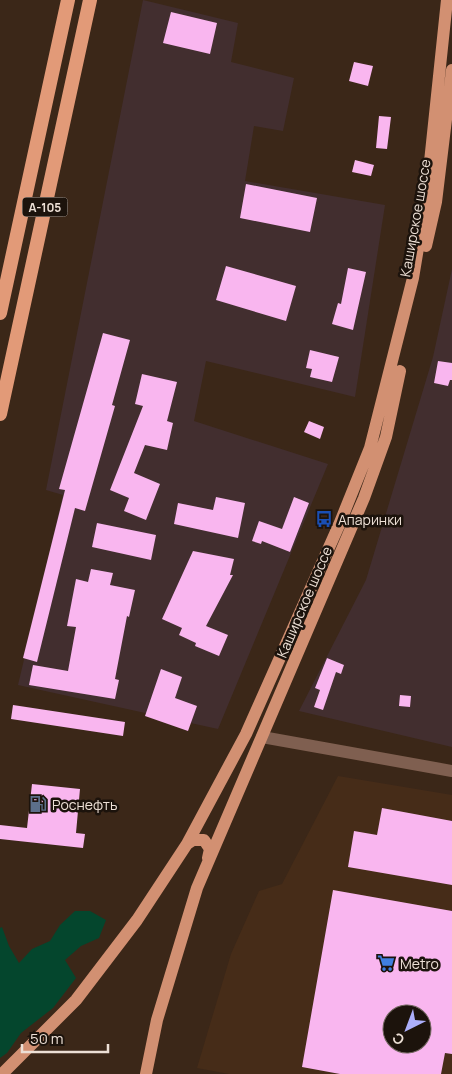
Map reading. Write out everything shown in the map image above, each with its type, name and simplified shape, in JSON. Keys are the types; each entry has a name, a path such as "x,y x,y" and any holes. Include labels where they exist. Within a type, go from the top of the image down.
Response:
{"highway":[{"name":"А-105","path":"0,313 68,0"},
{"name":"А-105","path":"0,414 90,0"}],"main road":[{"name":"Каширское шоссе","path":"2,1074 76,1000 137,920 187,844 246,734 317,576 370,448 388,384 413,278 426,200 447,0"},
{"name":"Каширское шоссе","path":"146,1074 157,1020 175,954 208,860 364,498 386,436 436,202 452,70"},
{"path":"187,844 193,840 204,840 210,849 208,860"}],"street":[{"path":"262,737 452,771"}],"shaded area":[{"path":"143,0 238,23 231,62 294,78 283,131 254,126 245,181 385,205 355,397 206,361 194,421 328,464 218,729 18,685 63,495 46,490"},
{"path":"452,269 452,747 299,711 366,580 433,357"},
{"path":"338,776 452,795 452,1074 229,1074 197,1068 231,954 259,891 282,884"}],"green space":[{"path":"75,911 90,911 106,920 99,938 81,946 65,960 76,978 53,1008 21,1033 7,1053 0,1058 0,928 2,927 9,946 19,963 32,949 50,941 60,925"}],"building":[{"path":"171,12 217,23 210,54 163,43"},
{"path":"354,62 373,66 368,86 349,81"},
{"path":"379,116 391,117 387,149 376,148"},
{"path":"355,160 374,165 371,176 352,172"},
{"path":"246,184 317,198 310,232 240,218"},
{"path":"226,266 296,286 286,321 216,300"},
{"path":"348,268 366,272 353,330 332,324 338,303 341,304"},
{"path":"103,333 130,340 112,405 115,406 85,511 75,508 37,662 23,658 65,490 59,489"},
{"path":"310,350 339,357 332,382 310,377 312,369 306,368"},
{"path":"438,361 452,363 452,380 450,380 448,386 434,383"},
{"path":"142,374 177,382 167,421 173,423 167,450 145,445 134,473 160,484 146,520 124,511 129,498 110,490 143,406 135,404"},
{"path":"309,421 324,427 320,439 304,432"},
{"path":"216,497 245,503 238,538 174,524 178,503 213,510"},
{"path":"294,497 309,503 290,552 262,541 261,544 252,541 259,521 282,529"},
{"path":"97,523 156,535 151,560 92,547"},
{"path":"193,551 234,559 230,575 233,575 206,626 228,635 219,656 195,646 196,643 179,635 182,628 162,619"},
{"path":"91,569 113,573 110,585 135,590 129,617 127,616 115,679 119,680 115,699 29,685 33,665 68,671 76,627 67,626 76,579 88,582"},
{"path":"327,658 344,665 341,674 336,672 323,710 314,707 320,690 315,688"},
{"path":"161,669 182,677 175,698 197,706 188,731 145,716"},
{"path":"400,695 411,696 410,707 399,706"},
{"path":"13,705 125,722 123,736 11,719"},
{"path":"32,784 80,789 76,833 85,834 83,848 0,839 0,825 27,828"},
{"path":"382,808 452,821 452,885 348,867 354,831 377,835"},
{"name":"Metro","path":"333,890 452,911 452,1054 445,1053 441,1074 340,1074 302,1067"}],"place":[{"name":"Апаринки","path":"324,519"},
{"name":"Роснефть","path":"38,804"},
{"name":"Metro","path":"386,963"}]}
